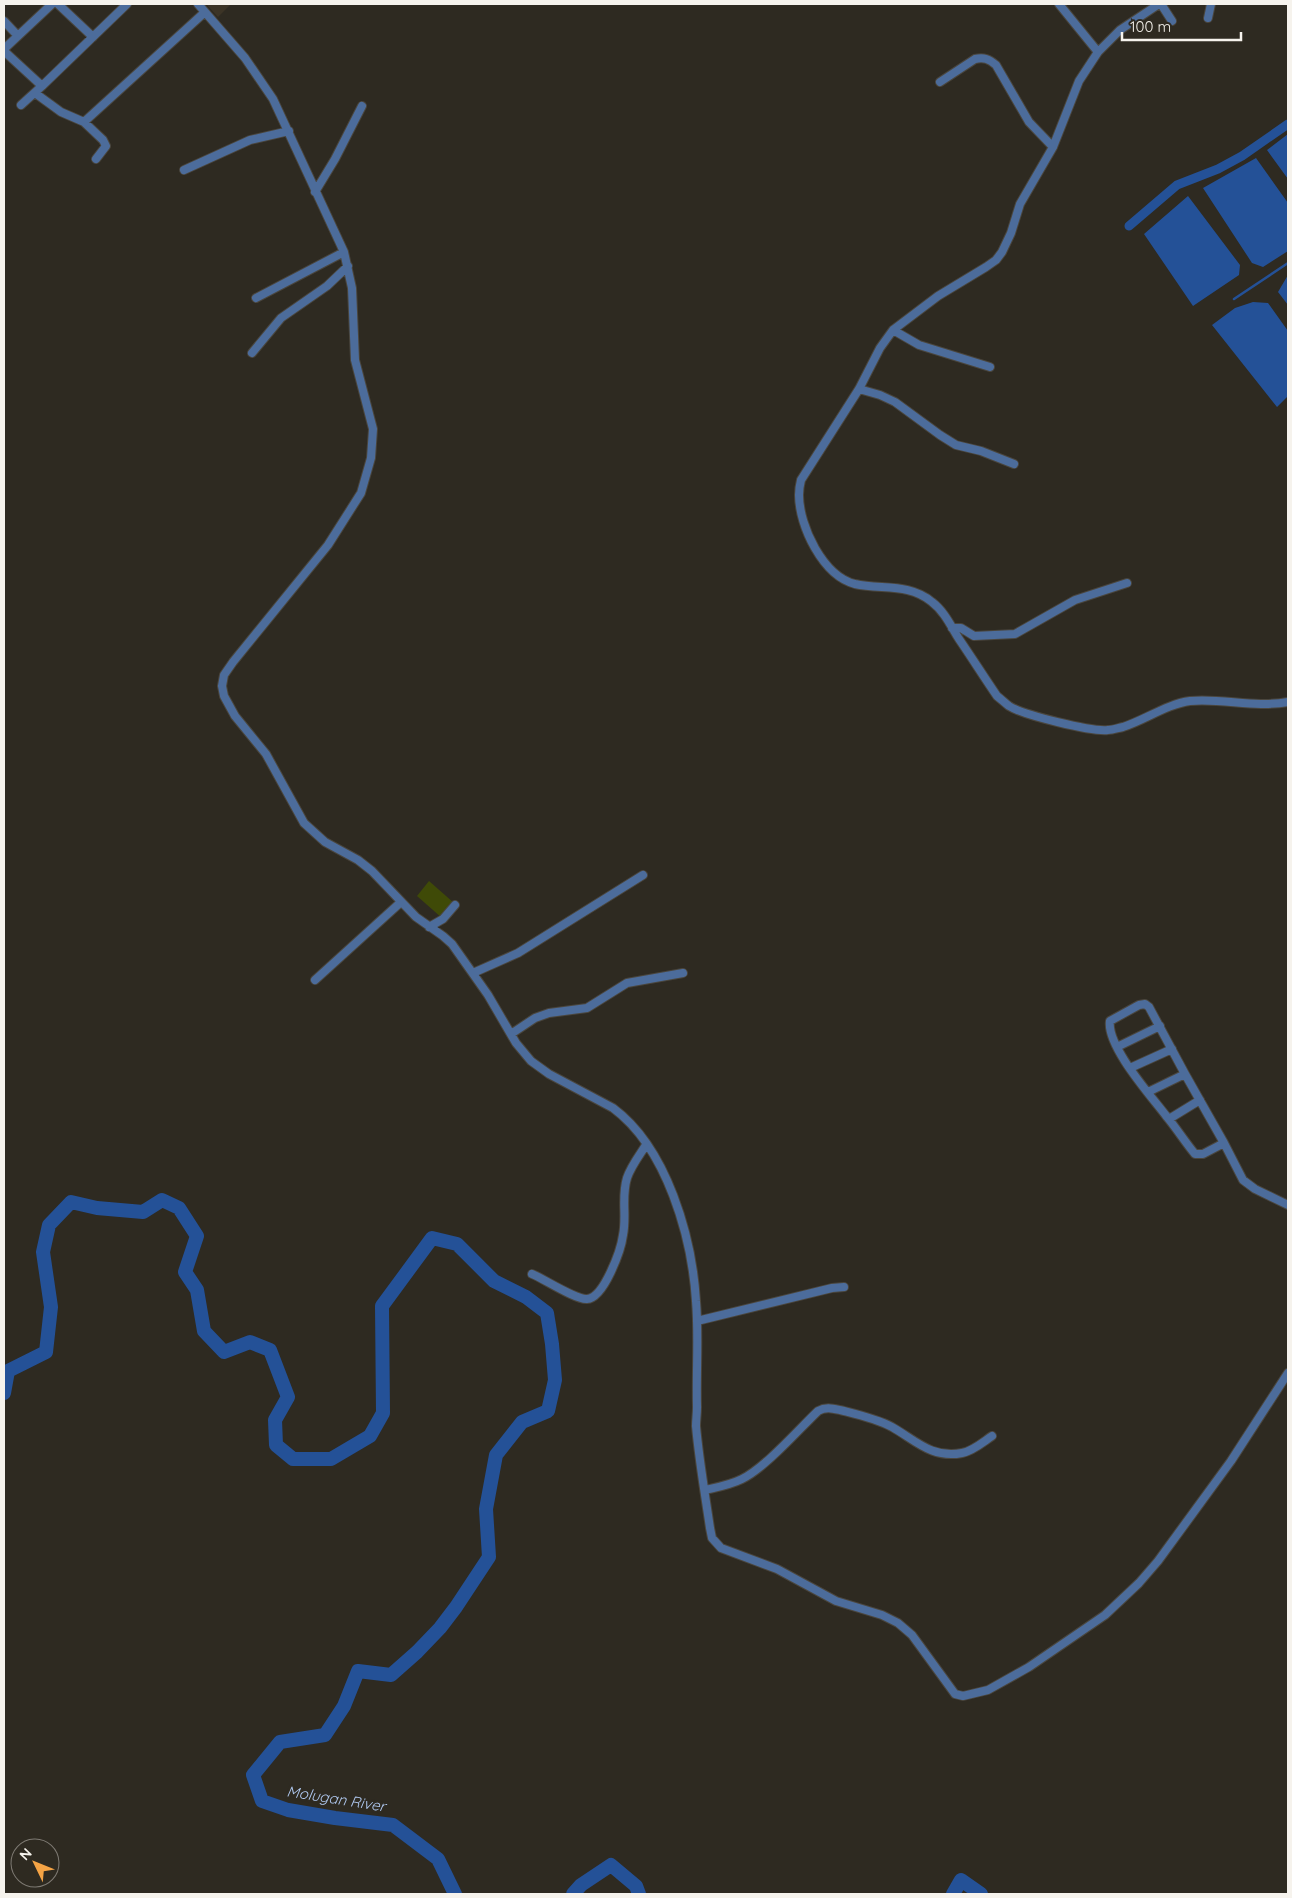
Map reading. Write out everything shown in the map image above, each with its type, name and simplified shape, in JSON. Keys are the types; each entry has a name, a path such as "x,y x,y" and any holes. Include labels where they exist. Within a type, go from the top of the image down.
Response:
{"street":[{"path":"42,86 4,50 52,4"},
{"path":"58,4 93,37"},
{"path":"21,105 127,4"},
{"path":"198,4 259,76 273,99 344,252 352,288 354,360 373,429 367,478 361,493 328,545 224,675 222,686 224,696 235,716 266,754 304,823 325,842 358,860 372,871 428,927 452,944 473,973 524,1054 537,1067 613,1108 631,1123 666,1178 678,1207 693,1272 697,1322 696,1425 712,1538 721,1548 777,1569 836,1601 882,1615 898,1623 912,1635 955,1694 964,1696 988,1690 1029,1667 1105,1614 1139,1582 1158,1561 1231,1461 1288,1373"},
{"path":"1059,4 1098,52"},
{"path":"1172,21 1160,4 1120,30 1098,52 1079,81 1053,147 1020,204 1007,244 996,260 938,296 893,330 880,348 859,389 801,480 799,494 801,515 807,533 822,559 842,578 864,585 896,587 917,593 932,601 942,611 997,696 1008,706 1041,718 1108,730 1138,722 1186,702 1215,700 1264,705 1288,702"},
{"path":"1208,18 1211,4"},
{"path":"84,122 205,12"},
{"path":"4,21 18,36"},
{"path":"940,82 975,59 990,60 996,65 1029,122 1053,147"},
{"path":"35,93 61,112 84,122 105,143 105,148 96,159"},
{"path":"315,192 335,159 362,106"},
{"path":"184,170 250,140 289,131"},
{"path":"256,298 344,252"},
{"path":"252,353 281,318 327,286 348,266"},
{"path":"893,330 920,345 990,367"},
{"path":"859,389 895,402 956,445 981,451 1014,464"},
{"path":"952,628 961,628 974,636 1015,634 1075,600 1127,583"},
{"path":"473,973 525,948 643,875"},
{"path":"315,980 402,902"},
{"path":"428,927 443,920 455,905"},
{"path":"511,1034 536,1018 549,1013 587,1008 627,983 683,973"},
{"path":"1224,1143 1203,1154 1195,1154 1130,1068 1117,1046 1110,1021 1139,1005 1145,1004 1149,1007 1224,1143 1243,1180 1249,1186 1288,1205"},
{"path":"1117,1046 1160,1026"},
{"path":"1130,1068 1172,1049"},
{"path":"1148,1092 1185,1074"},
{"path":"1169,1119 1200,1100"},
{"path":"532,1274 573,1296 587,1299 596,1296 602,1289 614,1265 624,1235 624,1200 627,1178 633,1164 646,1145"},
{"path":"697,1322 832,1288 844,1287"},
{"path":"705,1490 744,1479 759,1468 818,1411 825,1408 879,1421 892,1427 912,1442 942,1453 964,1453 992,1436"}],"shaded area":[{"path":"206,4 231,4 218,17"}],"green space":[{"path":"429,881 454,903 442,918 417,896"}],"water":[{"path":"1288,134 1288,179 1267,150"},
{"path":"1256,158 1288,203 1288,251 1263,267 1252,263 1203,188"},
{"path":"1188,196 1240,265 1239,275 1193,306 1144,234"},
{"path":"1288,275 1288,305 1278,292"},
{"path":"1253,302 1268,303 1288,331 1288,396 1277,407 1212,325 1235,308"}],"waterway":[{"path":"1129,226 1177,185 1218,169 1242,156 1288,124"},
{"path":"1234,299 1288,263"},
{"name":"Molugan River","path":"4,1393 8,1371 46,1352 51,1307 43,1252 49,1225 71,1202 97,1208 143,1212 162,1200 179,1208 197,1236 185,1272 197,1290 204,1331 224,1352 250,1342 270,1350 288,1397 275,1420 276,1445 293,1459 331,1459 370,1436 383,1413 382,1306 432,1238 457,1244 494,1281 526,1297 547,1313 555,1380 548,1411 522,1422 496,1455 486,1509 489,1557 456,1607 440,1628 417,1652 391,1675 358,1671 344,1706 325,1735 280,1742 253,1775 262,1801 288,1810 393,1825 438,1859 455,1894"},
{"name":"Molugan River","path":"573,1894 581,1885 611,1865 636,1886 639,1894"},
{"name":"Molugan River","path":"953,1894 961,1880 981,1894"}]}
